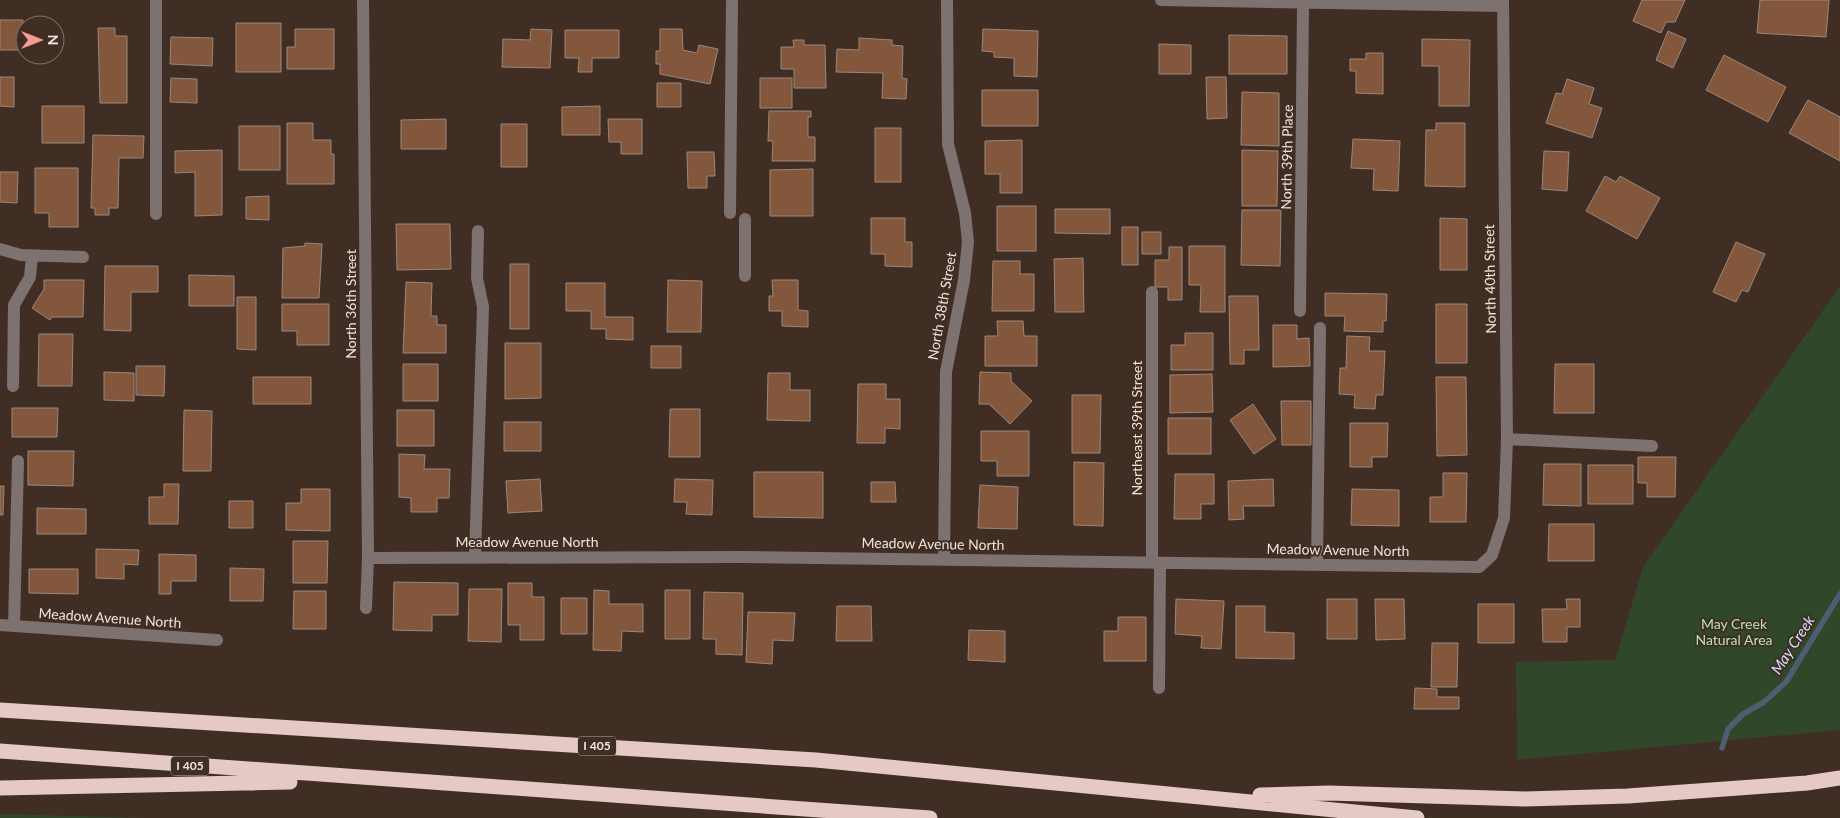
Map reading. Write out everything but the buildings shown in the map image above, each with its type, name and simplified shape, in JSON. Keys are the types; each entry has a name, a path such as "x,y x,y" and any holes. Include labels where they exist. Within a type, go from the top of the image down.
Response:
{"highway":[{"name":"I 405","path":"0,710 816,760 1418,818"},
{"name":"I 405","path":"0,751 379,780 930,818"},
{"path":"1192,797 1329,793 1525,798 1628,796 1807,783 1840,778"},
{"path":"0,788 379,780"}],"street":[{"path":"156,0 156,214"},
{"name":"North 36th Street","path":"363,0 368,558 366,608"},
{"path":"730,213 732,0"},
{"name":"North 38th Street","path":"944,559 946,372 964,280 968,242 965,213 948,144 947,0"},
{"path":"1161,0 1303,4 1503,3"},
{"name":"North 40th Street","path":"1492,555 1504,518 1506,439 1503,3"},
{"name":"North 39th Place","path":"1300,311 1303,4"},
{"path":"745,219 745,276"},
{"path":"475,557 483,307 477,278 478,230"},
{"path":"0,249 21,255 83,257"},
{"path":"13,386 13,311 14,305 30,277 32,256"},
{"name":"Northeast 39th Street","path":"1152,292 1159,688"},
{"path":"1317,565 1320,328"},
{"path":"1506,439 1652,446"},
{"path":"14,626 18,461"},
{"name":"Meadow Avenue North","path":"368,558 944,559 1469,568 1479,566 1492,555"},
{"name":"Meadow Avenue North","path":"0,625 217,640"}],"green space":[{"name":"May Creek Natural Area","path":"1840,286 1840,730 1517,760 1516,662 1615,660 1643,567"},
{"path":"0,814 150,818 0,818"}],"waterway":[{"name":"May Creek","path":"1722,748 1728,729 1743,714 1764,702 1786,682 1840,594"}]}
